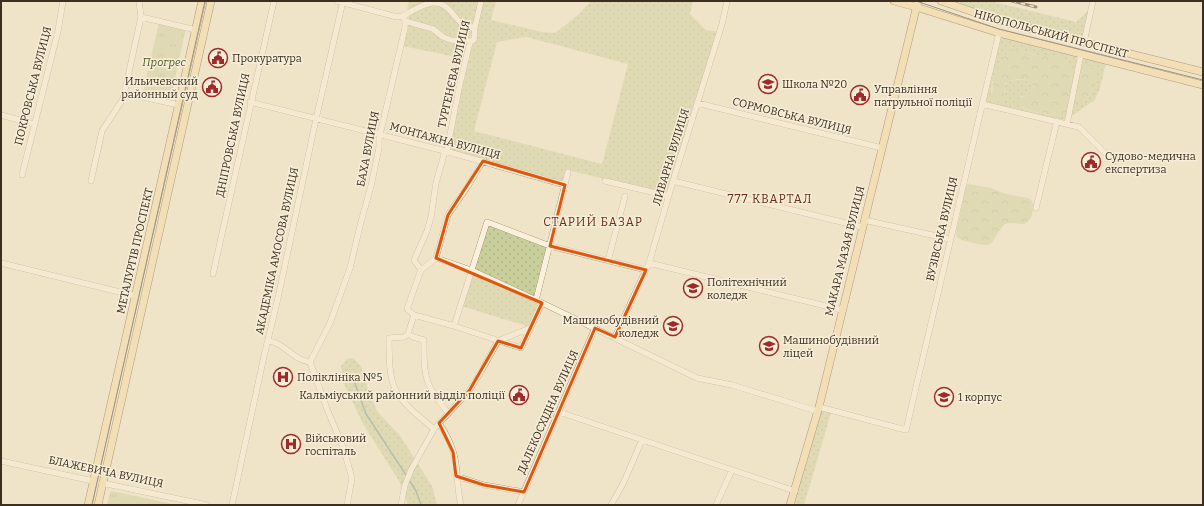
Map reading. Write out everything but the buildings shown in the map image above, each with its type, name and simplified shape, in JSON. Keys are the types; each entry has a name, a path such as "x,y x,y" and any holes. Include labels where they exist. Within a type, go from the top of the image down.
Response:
{"main road":[{"name":"МЕТАЛУРГІВ ПРОСПЕКТ","path":"88,505 202,1"},
{"name":"МЕТАЛУРГІВ ПРОСПЕКТ","path":"98,505 211,1"},
{"name":"НІКОПОЛЬСЬКИЙ ПРОСПЕКТ","path":"894,1 917,4 999,33 1203,85"},
{"name":"НІКОПОЛЬСЬКИЙ ПРОСПЕКТ","path":"941,1 1000,21 1203,72"},
{"name":"МАКАРА МАЗАЯ ВУЛИЦЯ","path":"790,505 818,409 917,4"},
{"path":"196,30 204,31"},
{"path":"1081,54 1084,42"},
{"path":"179,105 187,107"},
{"path":"136,296 145,298"},
{"name":"БЛАЖЕВИЧА ВУЛИЦЯ","path":"94,481 102,483"}],"street":[{"name":"ПОКРОВСЬКА ВУЛИЦЯ","path":"22,175 58,31 63,1"},
{"path":"91,181 102,131 123,99 141,17 139,1"},
{"name":"ДНІПРОВСЬКА ВУЛИЦЯ","path":"213,274 250,102 274,1"},
{"name":"ТУРГЕНЄВА ВУЛИЦЯ","path":"421,270 414,260 427,231 431,217 436,183 446,151 459,88 471,41 474,40 475,27 481,1"},
{"name":"ЛИВАРНА ВУЛИЦЯ","path":"615,337 650,263 673,181 722,24 727,1"},
{"path":"1084,42 1093,1"},
{"path":"341,2 404,19 433,29 443,37 451,40 471,41"},
{"name":"АКАДЕМІКА АМОСОВА ВУЛИЦЯ","path":"232,505 341,2"},
{"path":"404,19 422,6 437,2 446,6 464,26 475,27"},
{"path":"141,17 196,30"},
{"name":"БАХА ВУЛИЦЯ","path":"310,362 332,319 350,268 371,186 379,148 380,134 405,28 404,19"},
{"name":"ВУЗІВСЬКА ВУЛИЦЯ","path":"818,409 906,430 999,33"},
{"path":"1067,124 1081,54"},
{"path":"124,93 179,105"},
{"name":"МОНТАЖНА ВУЛИЦЯ","path":"250,102 446,151 565,185"},
{"name":"СОРМОВСЬКА ВУЛИЦЯ","path":"697,103 882,148"},
{"path":"982,104 1079,127 1114,162"},
{"path":"1,115 34,124"},
{"path":"1036,208 1057,121"},
{"path":"483,161 468,186 448,214 436,258 421,270 407,309 414,315 454,326 521,348 530,328 539,301 550,246 568,172"},
{"path":"605,181 669,196"},
{"path":"673,181 863,223 950,239"},
{"path":"608,260 626,196"},
{"path":"454,326 487,222 550,246 646,270"},
{"path":"436,258 471,270 539,301 697,378 732,385 818,409"},
{"path":"1,263 136,296"},
{"path":"650,263 842,310"},
{"path":"414,315 408,334 404,337 389,338 389,367 391,380 400,399 434,429"},
{"path":"401,505 411,470 434,429 469,391 498,341 530,328"},
{"name":"ДАЛЕКОСХІДНА ВУЛИЦЯ","path":"518,505 595,328"},
{"path":"408,334 413,338 424,340 425,364 430,387 448,413"},
{"path":"268,342 275,342 305,362 310,362 343,447 352,478 347,505"},
{"path":"559,412 795,491"},
{"path":"439,422 447,436 453,452 458,494 461,505"},
{"path":"611,505 642,440"},
{"name":"БЛАЖЕВИЧА ВУЛИЦЯ","path":"1,461 94,481"},
{"path":"716,505 732,470"},
{"path":"456,476 484,485 524,492"},
{"name":"БЛАЖЕВИЧА ВУЛИЦЯ","path":"102,483 208,505"}],"highlighted area":[{"path":"483,161 565,185 550,246 646,270 615,337 595,328 524,492 484,485 456,476 453,452 439,423 469,391 498,341 521,348 542,303 436,258 448,215"}],"green space":[{"path":"409,1 479,1 465,59 403,46 409,18 407,9"},
{"path":"483,1 496,1 491,20 542,32 555,33 578,15 591,1 693,1 690,14 706,30 718,32 667,194 567,170 564,182 450,150 461,89","holes":["526,37 628,64 602,164 474,131 497,42"]},
{"path":"956,1 990,1 1076,22 1089,10 1082,40 1001,20"},
{"name":"Прогрес","path":"159,22 186,28 170,102 142,96"},
{"path":"1000,36 1106,63 1100,88 1095,100 1064,121 984,103","holes":["1023,50 1040,57 1056,57 1071,65 1083,65 1094,88 1087,98 1078,106 1064,114 1042,114 1022,108 1020,97 1029,95 1033,92 1034,87 1029,81 1016,80 1007,82 1004,88 1005,93 994,100 991,90 992,84 996,71 1006,55"]},
{"path":"1018,48 1035,55 1056,57 1075,65 1091,66 1096,73 1097,80 1090,94 1079,106 1068,113 1056,115 1042,114 1018,105 1017,99 1029,95 1033,92 1034,87 1029,81 1019,79 1005,84 1003,100 997,102 992,98 992,95 993,80 998,66 1008,51"},
{"path":"968,184 991,188 1006,194 1028,198 1034,205 1031,218 1025,224 1005,224 990,244 979,244 960,239 956,235 957,226 965,188"},
{"path":"487,223 549,247 536,299 472,270"},
{"path":"472,272 541,303 530,327 461,306"},
{"path":"353,358 361,366 377,411 401,437 432,486 437,505 408,505 399,481 363,424 344,384 341,366 347,359"},
{"path":"819,410 831,413 804,505 792,505"},
{"path":"112,491 177,505 107,505 110,492"}],"waterway":[{"path":"353,378 366,414 406,475"},
{"path":"409,480 416,491 421,505"}],"tram line":[{"path":"92,505 205,1"},
{"path":"916,1 999,29 1203,80"}],"railway":[{"path":"1012,1 1036,7"}],"place":[{"name":"Прокуратура","path":"218,58"},
{"name":"Школа №20","path":"768,84"},
{"name":"Ильичевский районный суд","path":"212,87"},
{"name":"Управління патрульної поліції","path":"860,95"},
{"name":"Судово-медична експертиза","path":"1091,162"},
{"name":"Політехнічний коледж","path":"693,288"},
{"name":"Машинобудівний коледж","path":"673,326"},
{"name":"Машинобудівний ліцей","path":"769,346"},
{"name":"Поліклініка №5","path":"283,377"},
{"name":"Кальміуський районний відділ поліції","path":"519,395"},
{"name":"1 корпус","path":"944,397"},
{"name":"Військовий госпіталь","path":"291,444"}],"district":[{"name":"777 КВАРТАЛ","path":"770,199"},
{"name":"СТАРИЙ БАЗАР","path":"593,222"}]}
